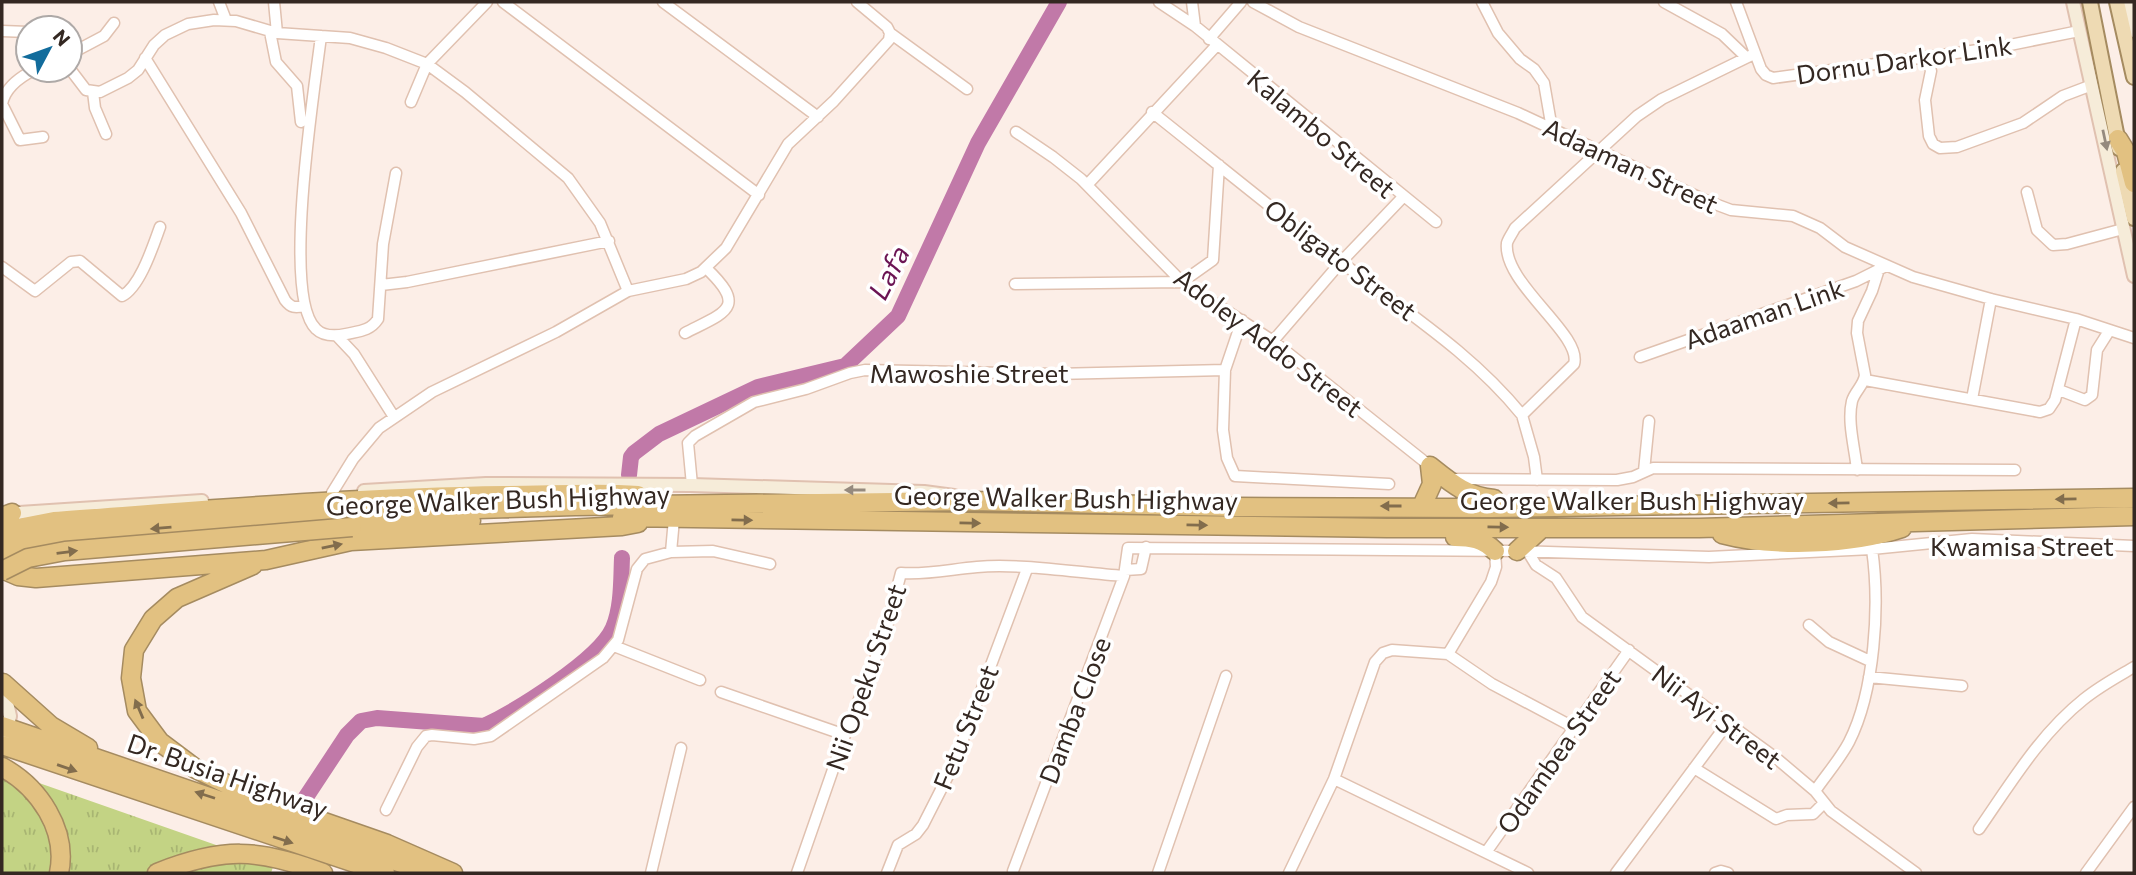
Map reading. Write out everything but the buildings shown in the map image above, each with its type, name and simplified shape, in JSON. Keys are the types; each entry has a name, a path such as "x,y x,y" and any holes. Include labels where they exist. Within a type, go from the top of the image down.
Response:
{"highway":[{"path":"2118,139 2126,152 2134,183"},
{"path":"1430,466 1457,488 1474,496 1490,499 1603,500 1631,506"},
{"path":"1422,506 1432,484 1430,466"},
{"name":"George Walker Bush Highway","path":"2,551 25,541 62,536 346,508 971,501 1234,507 1490,508 2134,498"},
{"path":"2,535 13,529 54,521 346,508"},
{"name":"George Walker Bush Highway","path":"2,570 28,558 65,551 346,508 554,518 1387,528 1699,528 2134,516"},
{"path":"2,570 18,576 36,578 266,560 351,541 622,526 666,519"},
{"path":"1387,528 1412,536 1474,538 1495,551"},
{"path":"1522,551 1542,528"},
{"path":"266,560 177,598 153,619 134,650 131,678 137,711 160,741 196,769 255,798 387,844 453,873"},
{"path":"2,682 51,726 121,767"},
{"name":"Dr. Busia Highway","path":"5,727 431,873"},
{"name":"Dr. Busia Highway","path":"2,746 385,873"},
{"path":"4,768 33,791 46,807 56,828 60,846 59,873"},
{"path":"157,873 216,854 243,853 288,859 323,873"}],"main road":[{"path":"2090,2 2104,104 2118,139 2134,218"},
{"path":"2117,2 2134,77"}],"street":[{"path":"219,2 226,20"},
{"path":"274,2 276,62 279,69 291,77 297,86 301,122"},
{"path":"411,102 427,64 487,2"},
{"path":"503,2 759,195"},
{"path":"663,2 818,117"},
{"path":"346,508 365,442 379,428 432,391 556,332 628,291 686,279 706,268 726,248 788,144 797,133 818,117 890,40 887,27 857,2"},
{"name":"Kalambo Street","path":"1159,2 1195,26 1403,197 1341,262 1273,341"},
{"path":"1192,2 1195,26"},
{"path":"1087,185 1213,42 1241,2"},
{"name":"Adaaman Street","path":"1253,2 1299,27 1422,74 1552,129 1664,183 1731,210 1793,216 1805,220 1844,247 1883,267 1913,278 2077,319 2134,338"},
{"path":"1482,2 1498,33 1520,59 1534,69 1544,83 1552,129"},
{"path":"1537,480 1534,457 1522,415 1574,364 1576,357 1571,343 1535,300 1511,264 1507,243 1515,228 1637,116 1662,99 1750,55 1722,34 1664,2"},
{"name":"Dornu Darkor Link","path":"1736,2 1750,55 1766,75 1773,78 1927,57 2079,32"},
{"path":"2073,2 2092,85 2104,104 2123,229 2134,276"},
{"path":"2128,2 2134,31"},
{"path":"81,84 86,90 100,92 128,78 138,70 154,45 165,35 188,24 226,20 274,33 367,41 427,64 551,162 585,201 609,241 628,291"},
{"path":"84,47 104,36 114,23"},
{"path":"890,33 967,89"},
{"path":"321,36 310,124 300,270 305,306 316,329 325,334 337,336 367,330 374,326 378,318 383,244 396,173"},
{"path":"1927,57 1931,71 1925,100 1929,136 1933,144 1940,148 1957,147 2023,123 2063,96 2092,85"},
{"path":"145,58 241,213 285,300 295,308 305,306"},
{"path":"14,84 7,91 2,104 20,140 43,137"},
{"path":"93,92 95,108 106,134"},
{"name":"Obligato Street","path":"1153,112 1341,262 1424,323 1501,390 1522,415"},
{"name":"Adoley Addo Street","path":"1016,132 1053,156 1087,185 1182,282 1273,341 1430,466"},
{"path":"1015,284 1182,282 1213,260 1219,165"},
{"path":"2027,192 2037,230 2053,245 2067,244 2123,229"},
{"path":"1403,197 1436,222"},
{"path":"2,267 35,291 71,262 80,261 122,296 131,290 160,227"},
{"path":"381,285 609,241"},
{"path":"1857,470 1851,421 1852,402 1865,380 1857,333 1858,321 1883,267"},
{"name":"Adaaman Link","path":"1640,357 1856,281 1883,267"},
{"path":"685,333 722,314 727,306 728,291 706,268"},
{"path":"1972,399 1991,299"},
{"path":"1865,380 1972,399 1990,405 2040,412 2049,409 2059,390 2077,319"},
{"path":"1242,320 1225,370 1223,430 1227,458 1235,476 1390,484"},
{"path":"2059,390 2085,400 2089,399 2092,395 2097,350 2109,331"},
{"path":"337,336 354,354 394,417"},
{"name":"Mawoshie Street","path":"692,485 688,443 695,436 754,402 806,389 850,373 865,370 1055,374 1225,370"},
{"path":"1644,471 1649,421"},
{"path":"1447,480 1617,480 1633,477 1653,468 2015,470"},
{"name":"George Walker Bush Highway","path":"5,515 346,508 486,484 692,485 924,492 971,501"},
{"path":"666,519 671,552"},
{"name":"Kwamisa Street","path":"1128,548 1522,551 1709,557 1872,549 1972,539 2134,546"},
{"name":"Damba Close","path":"1013,871 1125,573 1128,548"},
{"path":"1125,573 1141,569 1146,548"},
{"path":"1815,791 1848,744 1862,712 1869,677 1876,578 1872,549"},
{"path":"386,810 416,747 426,736 474,739 491,736 603,658 614,646 622,628 640,564 645,559 671,552 713,551 770,564"},
{"path":"1448,653 1491,582 1496,567 1495,551"},
{"name":"Nii Ayi Street","path":"1522,551 1536,565 1556,578 1582,617 1776,758 1815,791 1831,811 1914,873"},
{"name":"Nii Opeku Street","path":"797,873 845,735 887,627 901,573 925,574 962,567 1125,573"},
{"name":"Fetu Street","path":"887,873 898,845 920,830 953,766 1027,569"},
{"path":"1809,625 1829,642 1870,661"},
{"path":"614,646 700,680"},
{"path":"1289,873 1334,779 1376,662 1383,653 1392,650 1448,653 1492,684 1575,728"},
{"name":"Odambea Street","path":"1487,851 1629,650"},
{"path":"1979,829 2032,753 2056,725 2084,699 2134,667"},
{"path":"1158,873 1226,676"},
{"path":"1869,677 1962,686"},
{"path":"2,682 9,704 2,746"},
{"path":"721,692 845,735"},
{"path":"1616,873 1727,724"},
{"path":"651,873 681,748"},
{"path":"1694,768 1776,819 1787,815 1813,814 1824,803"},
{"path":"1334,779 1528,873"},
{"path":"2086,873 2134,807"},
{"path":"1715,873 1728,873"}],"green space":[{"path":"2,770 274,864 271,873 2,873"}],"waterway":[{"name":"Lafa","path":"629,475 631,457 659,434 758,387 845,366 898,316 978,143 1059,2"},
{"path":"306,797 347,735 361,721 377,718 484,726 535,697 574,669 605,641 613,628 620,602 622,558"}]}
